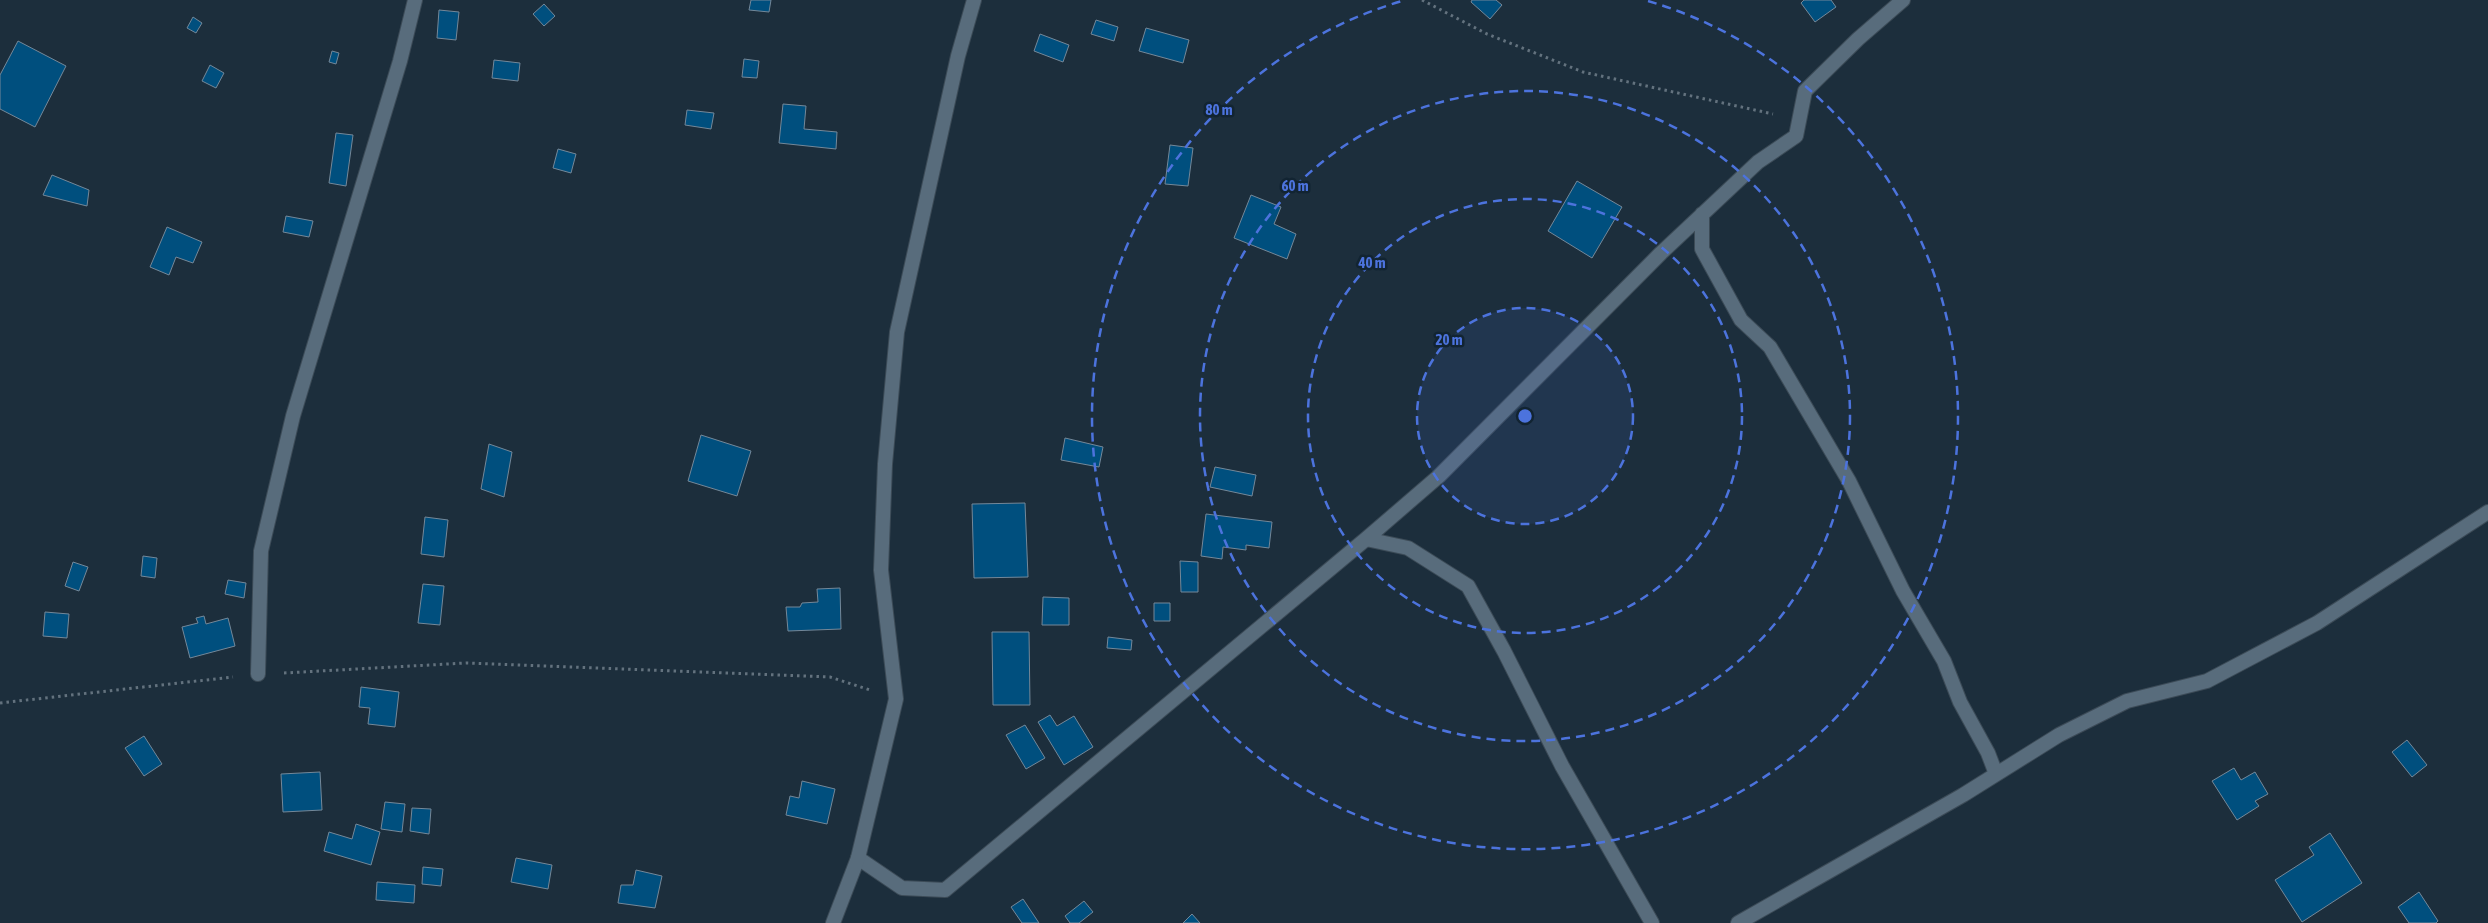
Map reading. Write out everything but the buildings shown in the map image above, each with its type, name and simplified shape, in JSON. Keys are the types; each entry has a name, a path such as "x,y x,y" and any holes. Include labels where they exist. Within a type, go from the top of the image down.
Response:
{"street":[{"path":"258,674 261,551 293,416 400,61 415,0"},
{"path":"833,923 858,858 896,699 881,570 885,464 897,332 958,56 974,0"},
{"path":"858,858 902,888 944,890 1366,540 1439,476 1702,214 1758,162 1796,136 1805,91 1858,39 1903,0"},
{"path":"1702,214 1702,249 1741,320 1770,347 1850,481 1903,592 1944,661 1960,702 1988,754 1996,774"},
{"path":"1738,923 1996,774 2058,735 2127,701 2207,681 2317,624 2488,512"},
{"path":"1366,540 1408,548 1468,586 1504,651 1562,766 1652,923"}],"path":[{"path":"1422,0 1487,34 1583,72 1800,120"},
{"path":"0,703 258,674 466,663 830,677 896,699"}]}
